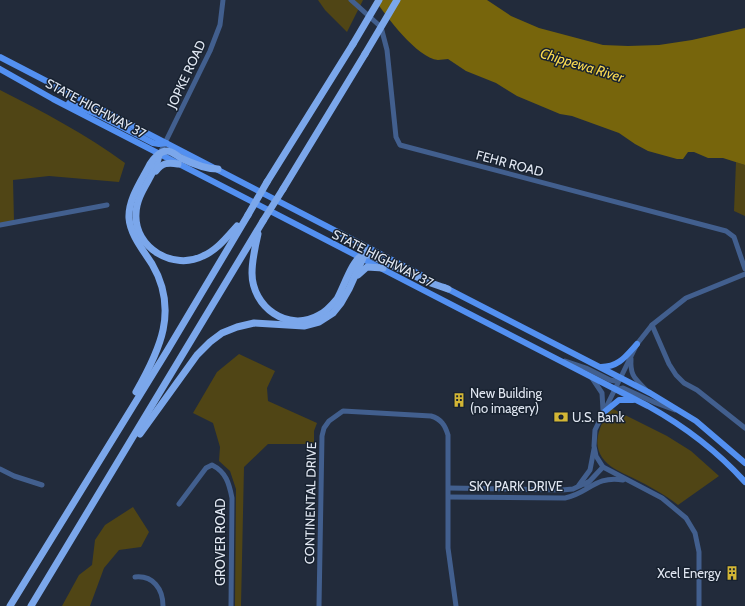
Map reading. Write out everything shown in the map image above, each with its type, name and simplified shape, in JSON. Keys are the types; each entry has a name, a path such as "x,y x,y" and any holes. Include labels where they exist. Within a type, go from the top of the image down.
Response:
{"highway":[{"path":"10,606 379,0"},
{"path":"31,606 398,0"},
{"path":"103,454 105,446 151,365 163,329 165,308 163,289 152,265 132,232 129,217 132,201 150,164 160,154 168,151 203,167 218,169"},
{"path":"160,154 158,162 136,208 136,221 142,238 150,248 159,255 168,259 186,261 203,256 219,246 247,216"},
{"path":"147,184 160,166 169,163 178,164"},
{"path":"262,224 252,264 252,278 255,291 258,298 268,309 287,319 306,320 318,316 330,307 336,300 352,267 363,257 372,256 428,282 448,289"},
{"path":"123,454 127,452 193,360 205,346 216,337 231,329 249,324 263,323 298,327 316,323 335,311 342,303 363,257 364,248 360,244"},
{"path":"349,289 359,272 363,269 370,267 383,268"}],"main road":[{"name":"STATE HIGHWAY 37","path":"0,58 218,169 360,244 648,392 702,425 745,463"},
{"name":"STATE HIGHWAY 37","path":"0,69 53,99 313,234 363,257 424,291 660,413 692,434 723,460 745,482"},
{"path":"53,99 99,115 153,143 166,143"},
{"path":"598,367 608,367 621,361 637,344"},
{"path":"602,413 619,400 636,400"}],"street":[{"name":"JOPKE ROAD","path":"160,154 216,36 222,12 223,0"},
{"name":"FEHR ROAD","path":"351,0 381,27 387,50 396,137 400,145 726,231 734,237 745,269"},
{"path":"0,226 107,205"},
{"path":"602,413 616,390 637,344 652,325 686,298 745,274"},
{"path":"652,325 669,364 676,375 684,383 703,395 745,428"},
{"path":"548,355 582,367 610,380 621,378"},
{"path":"632,355 632,375 635,380 648,392"},
{"path":"592,378 602,393 602,413"},
{"path":"616,390 624,388 663,406 680,411"},
{"name":"CONTINENTAL DRIVE","path":"319,606 322,436 328,421 343,411 431,416 439,418 448,435 449,488"},
{"name":"SKY PARK DRIVE","path":"577,487 590,470 595,430 602,413"},
{"path":"594,446 596,456 603,467 668,502 686,518 695,533 699,552 699,606"},
{"name":"GROVER ROAD","path":"179,504 206,468 212,465 223,473 232,498 231,606"},
{"name":"SKY PARK DRIVE","path":"582,491 588,482 603,467"},
{"path":"0,469 14,476 42,485"},
{"name":"SKY PARK DRIVE","path":"449,497 559,498 570,497 594,483 604,480 614,479 630,482"},
{"name":"SKY PARK DRIVE","path":"449,488 562,490 577,487 588,482"},
{"path":"449,488 448,548 456,606"},
{"path":"134,576 146,578 157,585 163,596 163,606"}],"shaded area":[{"path":"318,0 363,0 347,32 325,10"},
{"path":"0,90 80,133 125,163 119,182 49,176 13,180 14,221 0,223"},
{"path":"736,162 745,165 745,216 734,211"},
{"path":"239,354 275,371 267,388 268,401 317,423 314,431 314,444 268,444 244,467 241,606 235,606 236,489 230,471 219,461 220,447 213,423 193,413 217,372"},
{"path":"611,408 667,436 691,451 719,476 678,505 656,490 614,468 602,457 597,444 600,429"},
{"path":"133,507 149,532 141,547 119,550 104,568 90,606 62,606 79,575 92,565 95,540 105,525"}],"water":[{"name":"Chippewa River","path":"375,0 487,0 511,16 539,28 603,45 659,45 692,40 745,28 745,165 723,158 708,158 694,152 688,152 683,159 677,159 648,151 619,133 572,116 560,114 517,96 496,83 466,71 448,59 438,60 430,58 421,52 403,35"}],"place":[{"name":"New Building (no imagery)","path":"459,400"},
{"name":"U.S. Bank","path":"561,417"},
{"name":"Xcel Energy","path":"732,573"}]}
